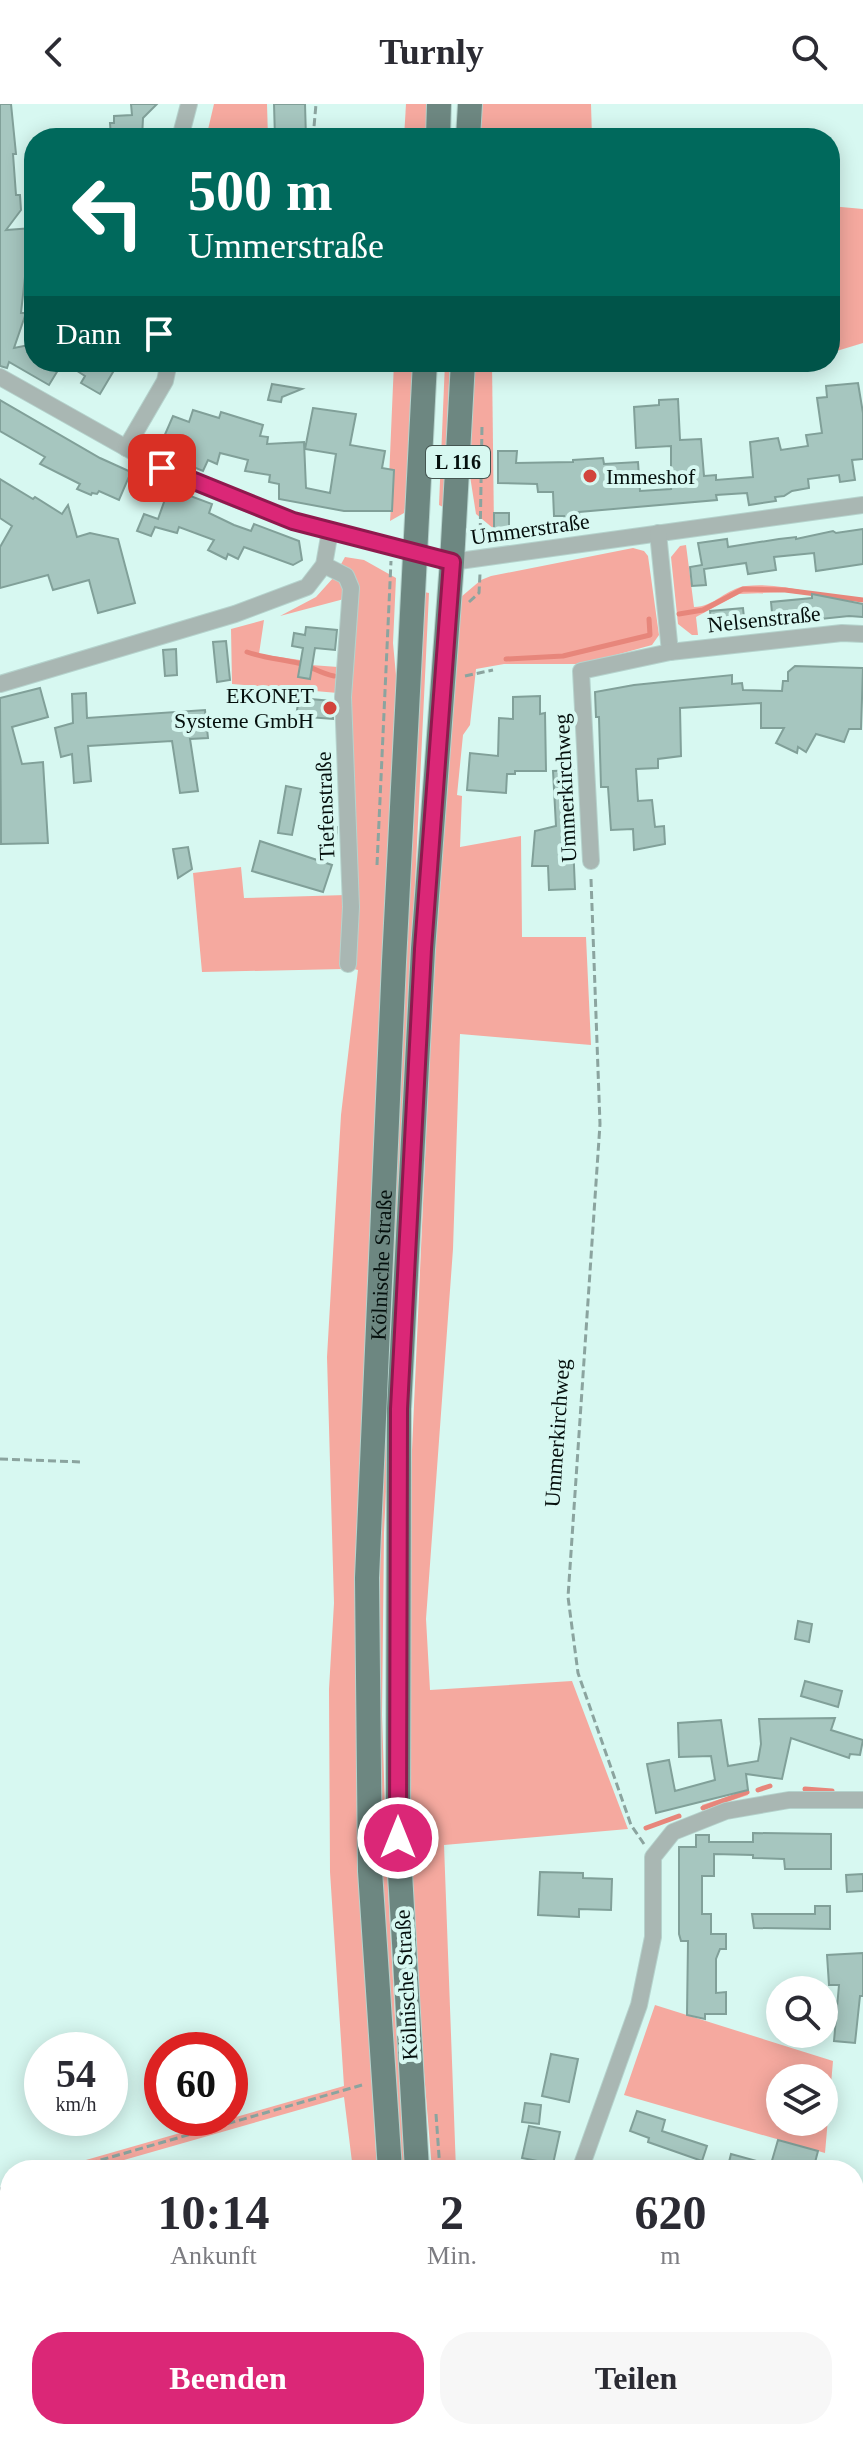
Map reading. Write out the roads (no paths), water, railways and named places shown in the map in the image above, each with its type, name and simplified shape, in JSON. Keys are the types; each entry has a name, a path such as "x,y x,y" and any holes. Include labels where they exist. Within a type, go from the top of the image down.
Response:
{"main road":[{"path":"438,128 439,104"},
{"path":"469,128 470,104"},
{"name":"Kölnische Straße","path":"389,2160 370,1871 367,1578 424,372"},
{"name":"Kölnische Straße","path":"416,2160 398,1838 399,1409 423,949 452,562 462,372"}],"street":[{"path":"183,128 189,104"},
{"path":"126,448 165,381 167,372"},
{"name":"Ummerstraße","path":"0,377 162,468 223,494 330,531 452,562 863,505"},
{"path":"0,684 235,614 307,587 324,565 330,531"},
{"path":"658,533 670,652"},
{"name":"Tiefenstraße","path":"324,565 346,576 351,588 343,697 351,907 348,964"},
{"name":"Nelsenstraße","path":"581,671 670,652 842,633 863,634"},
{"name":"Ummerkirchweg","path":"581,671 591,861"},
{"path":"584,2160 639,2005 653,1937 653,1857 673,1832 726,1811 789,1800 863,1800"}],"waterway":[{"path":"679,614 703,610 743,589 785,590 863,600"},
{"path":"506,659 563,656 650,635 649,619"},
{"path":"247,652 298,663 334,676"},
{"path":"758,1790 770,1786"},
{"path":"805,1789 832,1791"},
{"path":"703,1808 747,1792"},
{"path":"646,1828 679,1816"}],"place":[{"name":"Immeshof","path":"590,476"},
{"name":"EKONET Systeme GmbH","path":"330,708"}]}
